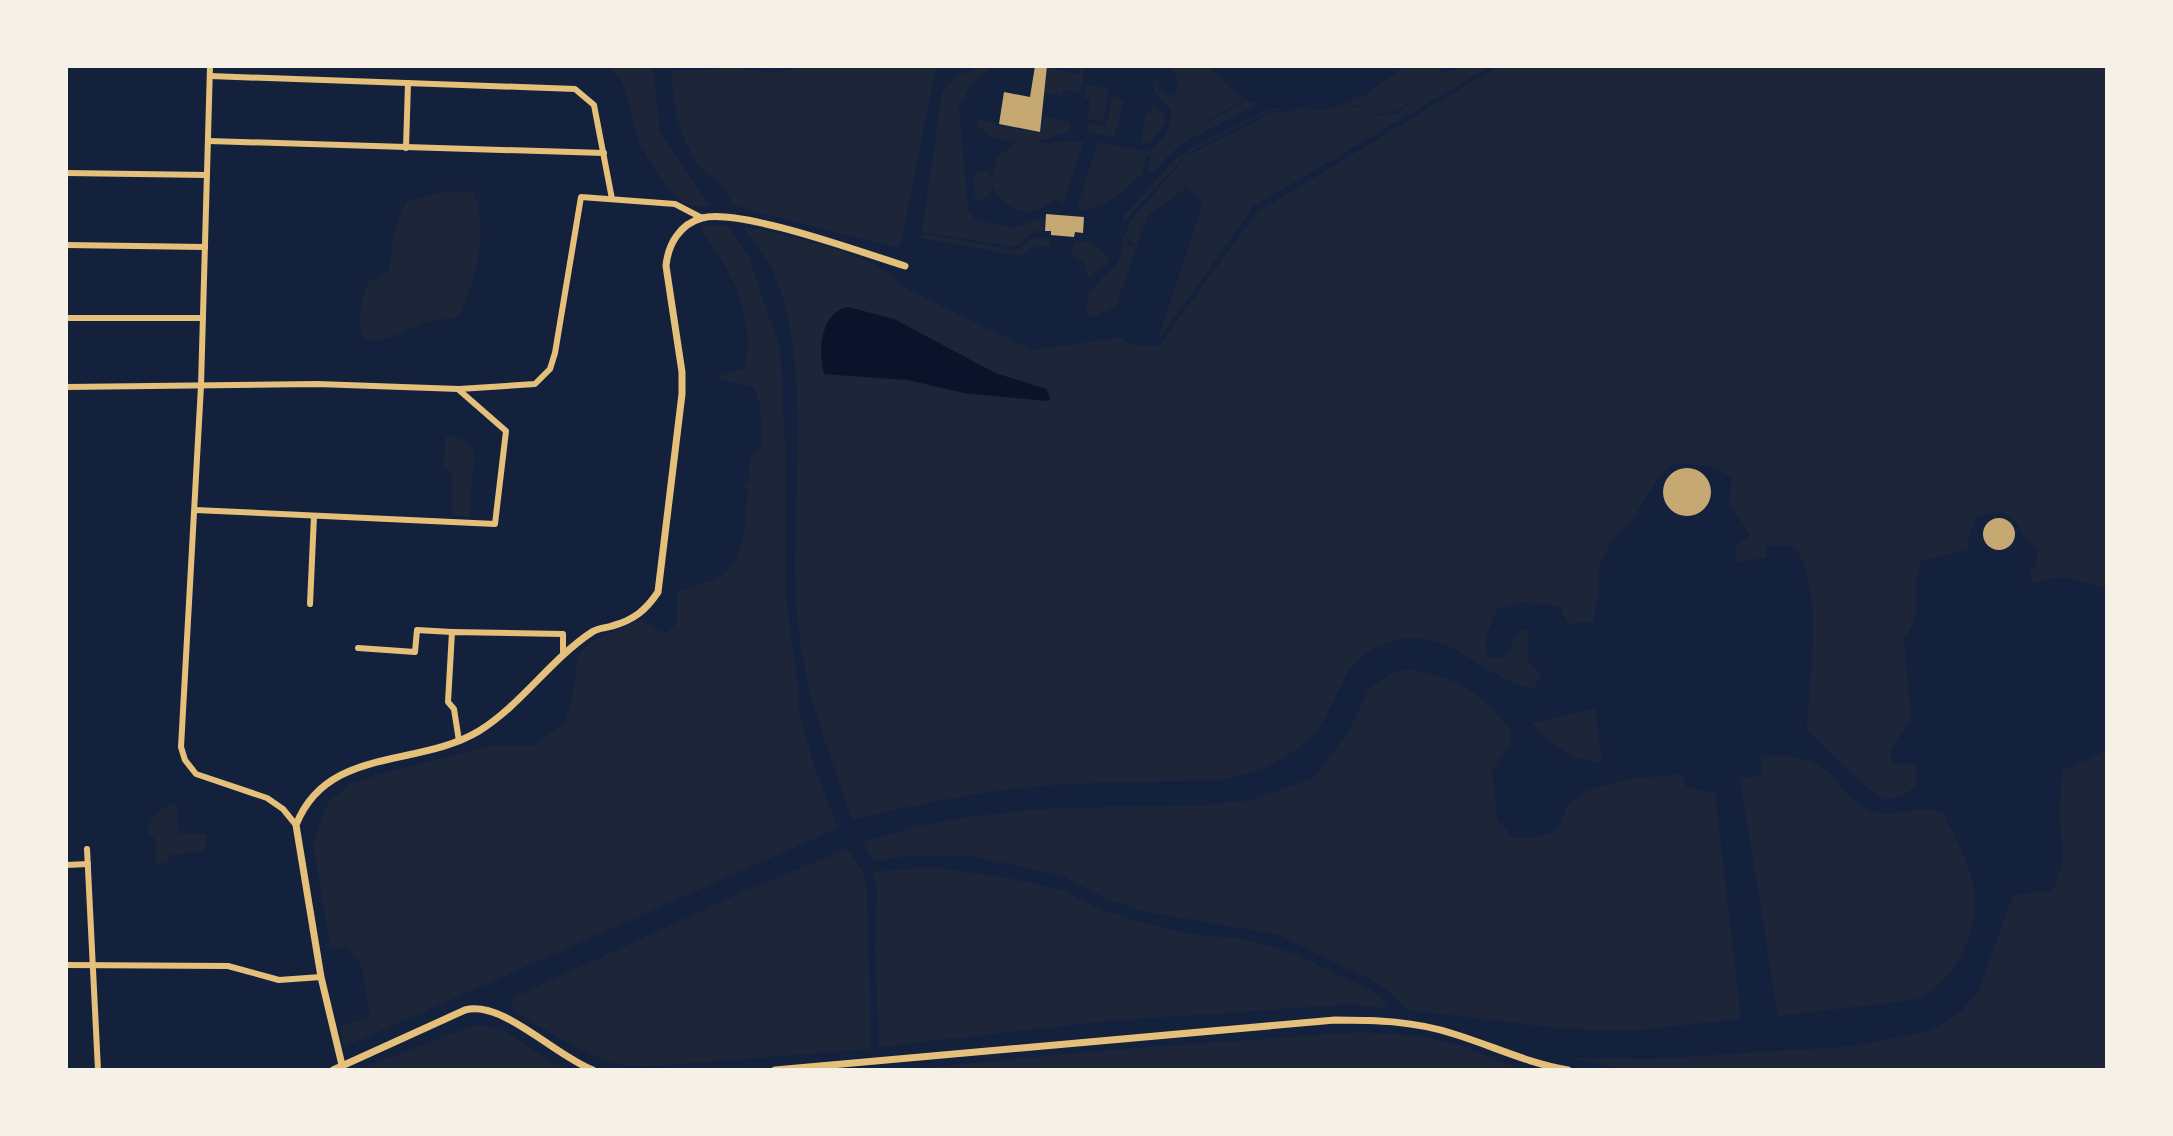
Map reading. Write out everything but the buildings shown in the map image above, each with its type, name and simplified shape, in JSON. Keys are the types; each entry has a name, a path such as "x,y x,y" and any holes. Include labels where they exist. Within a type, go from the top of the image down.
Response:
{"street":[{"path":"210,66 201,386 183,754 188,765 201,777 267,798 283,809 296,825 321,977 342,1067"},
{"path":"210,76 575,89 594,105 612,199"},
{"path":"406,148 408,83"},
{"path":"209,141 604,153"},
{"path":"66,173 207,175"},
{"path":"66,387 317,384 459,389 535,384 550,369 555,353 581,197 675,204 702,218"},
{"path":"296,825 314,794 342,773 459,741 481,730 594,631 624,623 646,610 658,592 682,394 682,372 667,258 676,236 688,225 702,218 719,217 755,222 905,266"},
{"path":"66,245 205,247"},
{"path":"66,318 203,318"},
{"path":"195,510 495,524 506,431 459,389"},
{"path":"310,604 314,516"},
{"path":"358,648 415,652 417,631 563,634 564,657"},
{"path":"452,632 448,702 454,709 459,741"},
{"path":"87,849 98,1069"},
{"path":"66,865 88,864"},
{"path":"66,965 228,966 279,980 321,977"},
{"path":"333,1069 465,1010 481,1008 497,1012 562,1056 593,1069"},
{"path":"775,1069 1148,1035 1367,1020 1436,1029 1525,1061 1568,1069"},
{"path":"896,1059 896,1069"}],"shaded area":[{"path":"802,66 936,67 901,244 897,248 735,206 719,182 698,166 676,115 671,71 737,68 777,73"},
{"path":"981,66 991,67 970,87 959,107 968,209 976,220 1012,228 1043,218 1043,230 1035,231 1015,247 922,232 942,93 954,78"},
{"path":"609,67 653,67 660,131 709,206 688,205 663,182 649,161 635,129 625,87"},
{"path":"1080,67 1085,67 1080,93 1064,90 1062,96 1043,93 1048,68 1079,74"},
{"path":"1170,67 1211,67 1244,99 1161,150 1246,100 1258,104 1178,146 1152,173 1148,170 1151,154 1146,156 1143,173 1121,193 1096,207 1076,210 1098,142 1148,152 1166,133 1170,108 1154,92 1155,77 1159,90 1170,96 1177,92 1177,76"},
{"path":"1439,67 1443,73 1464,67 1489,67 1254,206 1157,342 1203,203 1187,187 1149,215 1136,246 1125,238 1130,247 1136,247 1116,306 1095,316 1087,316 1089,295 1121,256 1122,235 1124,238 1130,221 1187,156 1268,114 1296,112 1286,108 1319,109 1301,112 1335,107 1367,94 1400,69","holes":["1434,82 1398,113 1376,115 1368,111 1386,113 1401,108"]},
{"path":"1497,67 2106,67 2106,588 2064,577 2032,582 2030,570 2036,566 2038,550 2029,543 2010,515 2003,513 1977,517 1969,536 1968,550 1922,561 1916,580 1914,620 1904,637 1911,718 1890,750 1893,764 1915,764 1917,782 1910,791 1901,796 1885,798 1864,784 1807,730 1813,633 1809,583 1803,562 1792,545 1766,546 1766,558 1736,562 1735,547 1750,535 1730,503 1731,478 1716,466 1674,463 1659,476 1633,519 1613,539 1598,569 1598,599 1593,622 1568,624 1560,606 1521,602 1498,608 1486,636 1485,653 1492,658 1503,659 1520,630 1528,631 1528,662 1541,673 1535,688 1502,677 1439,642 1421,638 1403,639 1384,644 1359,659 1344,680 1323,721 1302,745 1275,762 1246,775 1212,780 1026,787 950,799 852,820 818,720 800,642 795,576 798,441 794,351 786,310 773,272 744,228 760,229 856,256 890,275 901,286 1032,350 1120,338 1133,345 1158,347 1257,212","holes":["847,307 894,319 995,373 1046,389 1050,393 1048,401 964,393 908,380 825,374 823,334 831,317 838,311"]},
{"path":"1087,84 1109,89 1103,122 1087,119 1091,99 1084,98"},
{"path":"1113,95 1124,100 1114,137 1089,132 1087,123 1106,127"},
{"path":"1153,107 1165,114 1165,123 1149,144 1140,143 1146,116"},
{"path":"1271,108 1284,108 1266,112 1187,154 1124,222 1122,234 1124,216 1171,163 1192,148"},
{"path":"1044,116 1070,122 1069,131 1038,142 1084,142 1063,204 1055,199 1037,210 1019,210 1003,201 992,183 992,189 982,202 975,197 973,176 977,172 987,171 992,177 997,157 1017,142 992,137 977,126 979,118 997,125 1040,133"},
{"path":"445,191 473,192 478,205 478,256 464,306 457,318 427,322 386,339 364,338 360,317 368,282 389,270 394,233 406,202"},
{"path":"727,225 748,255 780,349 786,460 786,596 800,702 797,704 814,766 838,828 344,1047 340,1027 370,1017 362,967 349,948 330,947 313,843 328,802 351,784 377,775 490,746 532,746 563,725 572,701 578,656 594,640 639,620 667,633 677,622 677,592 717,578 732,566 737,556 749,493 744,487 750,479 753,456 762,445 760,403 753,387 714,378 744,368 747,351 747,333 739,296 723,262 702,233 703,226"},
{"path":"922,234 1016,250 1031,239 1051,239 1050,247 1033,247 1021,256 921,238"},
{"path":"1075,241 1092,242 1110,258 1109,262 1089,277 1082,261 1071,256"},
{"path":"848,307 894,319 995,373 1046,389 1050,398 1048,401 964,393 908,380 824,374 821,355 823,334 832,317"},
{"path":"451,436 466,441 475,452 469,517 452,515 452,473 444,467 445,438"},
{"path":"1408,669 1442,677 1467,688 1488,705 1512,731 1509,744 1492,771 1497,819 1513,838 1550,833 1559,826 1573,799 1590,790 1616,782 1683,774 1686,787 1715,793 1741,1019 1627,1031 1557,1028 1409,1010 1379,984 1279,935 1147,912 1107,899 1060,875 976,857 908,856 872,861 863,842 918,826 967,817 1055,808 1204,805 1252,800 1315,777 1348,732 1369,688 1392,673"},
{"path":"1595,709 1602,763 1581,759 1562,750 1532,723"},
{"path":"2106,750 2106,1069 1627,1070 1568,1058 1653,1059 1854,1046 1930,1031 1962,1010 1979,990 2013,895 2053,891 2063,863 2060,815 2062,771"},
{"path":"1788,756 1818,765 1827,771 1847,795 1868,810 1888,814 1925,809 1944,813 1971,875 1975,901 1969,936 1962,953 1953,968 1928,993 1912,1000 1778,1016 1740,778 1762,776 1761,757"},
{"path":"176,803 179,833 207,835 204,851 170,855 167,863 156,864 155,839 148,834 150,823 160,811"},
{"path":"847,849 862,870 867,890 871,1049 639,1067 589,1053 512,1009 512,998 745,891"},
{"path":"932,867 1008,878 1064,891 1101,910 1142,922 1185,933 1248,940 1295,954 1373,991 1387,1004 1383,1008 1355,1004 1106,1021 879,1047 875,951 877,886 872,872"},
{"path":"474,1025 500,1029 564,1069 360,1069"},
{"path":"1361,1032 1426,1037 1465,1047 1518,1069 912,1069 1110,1050"}]}
